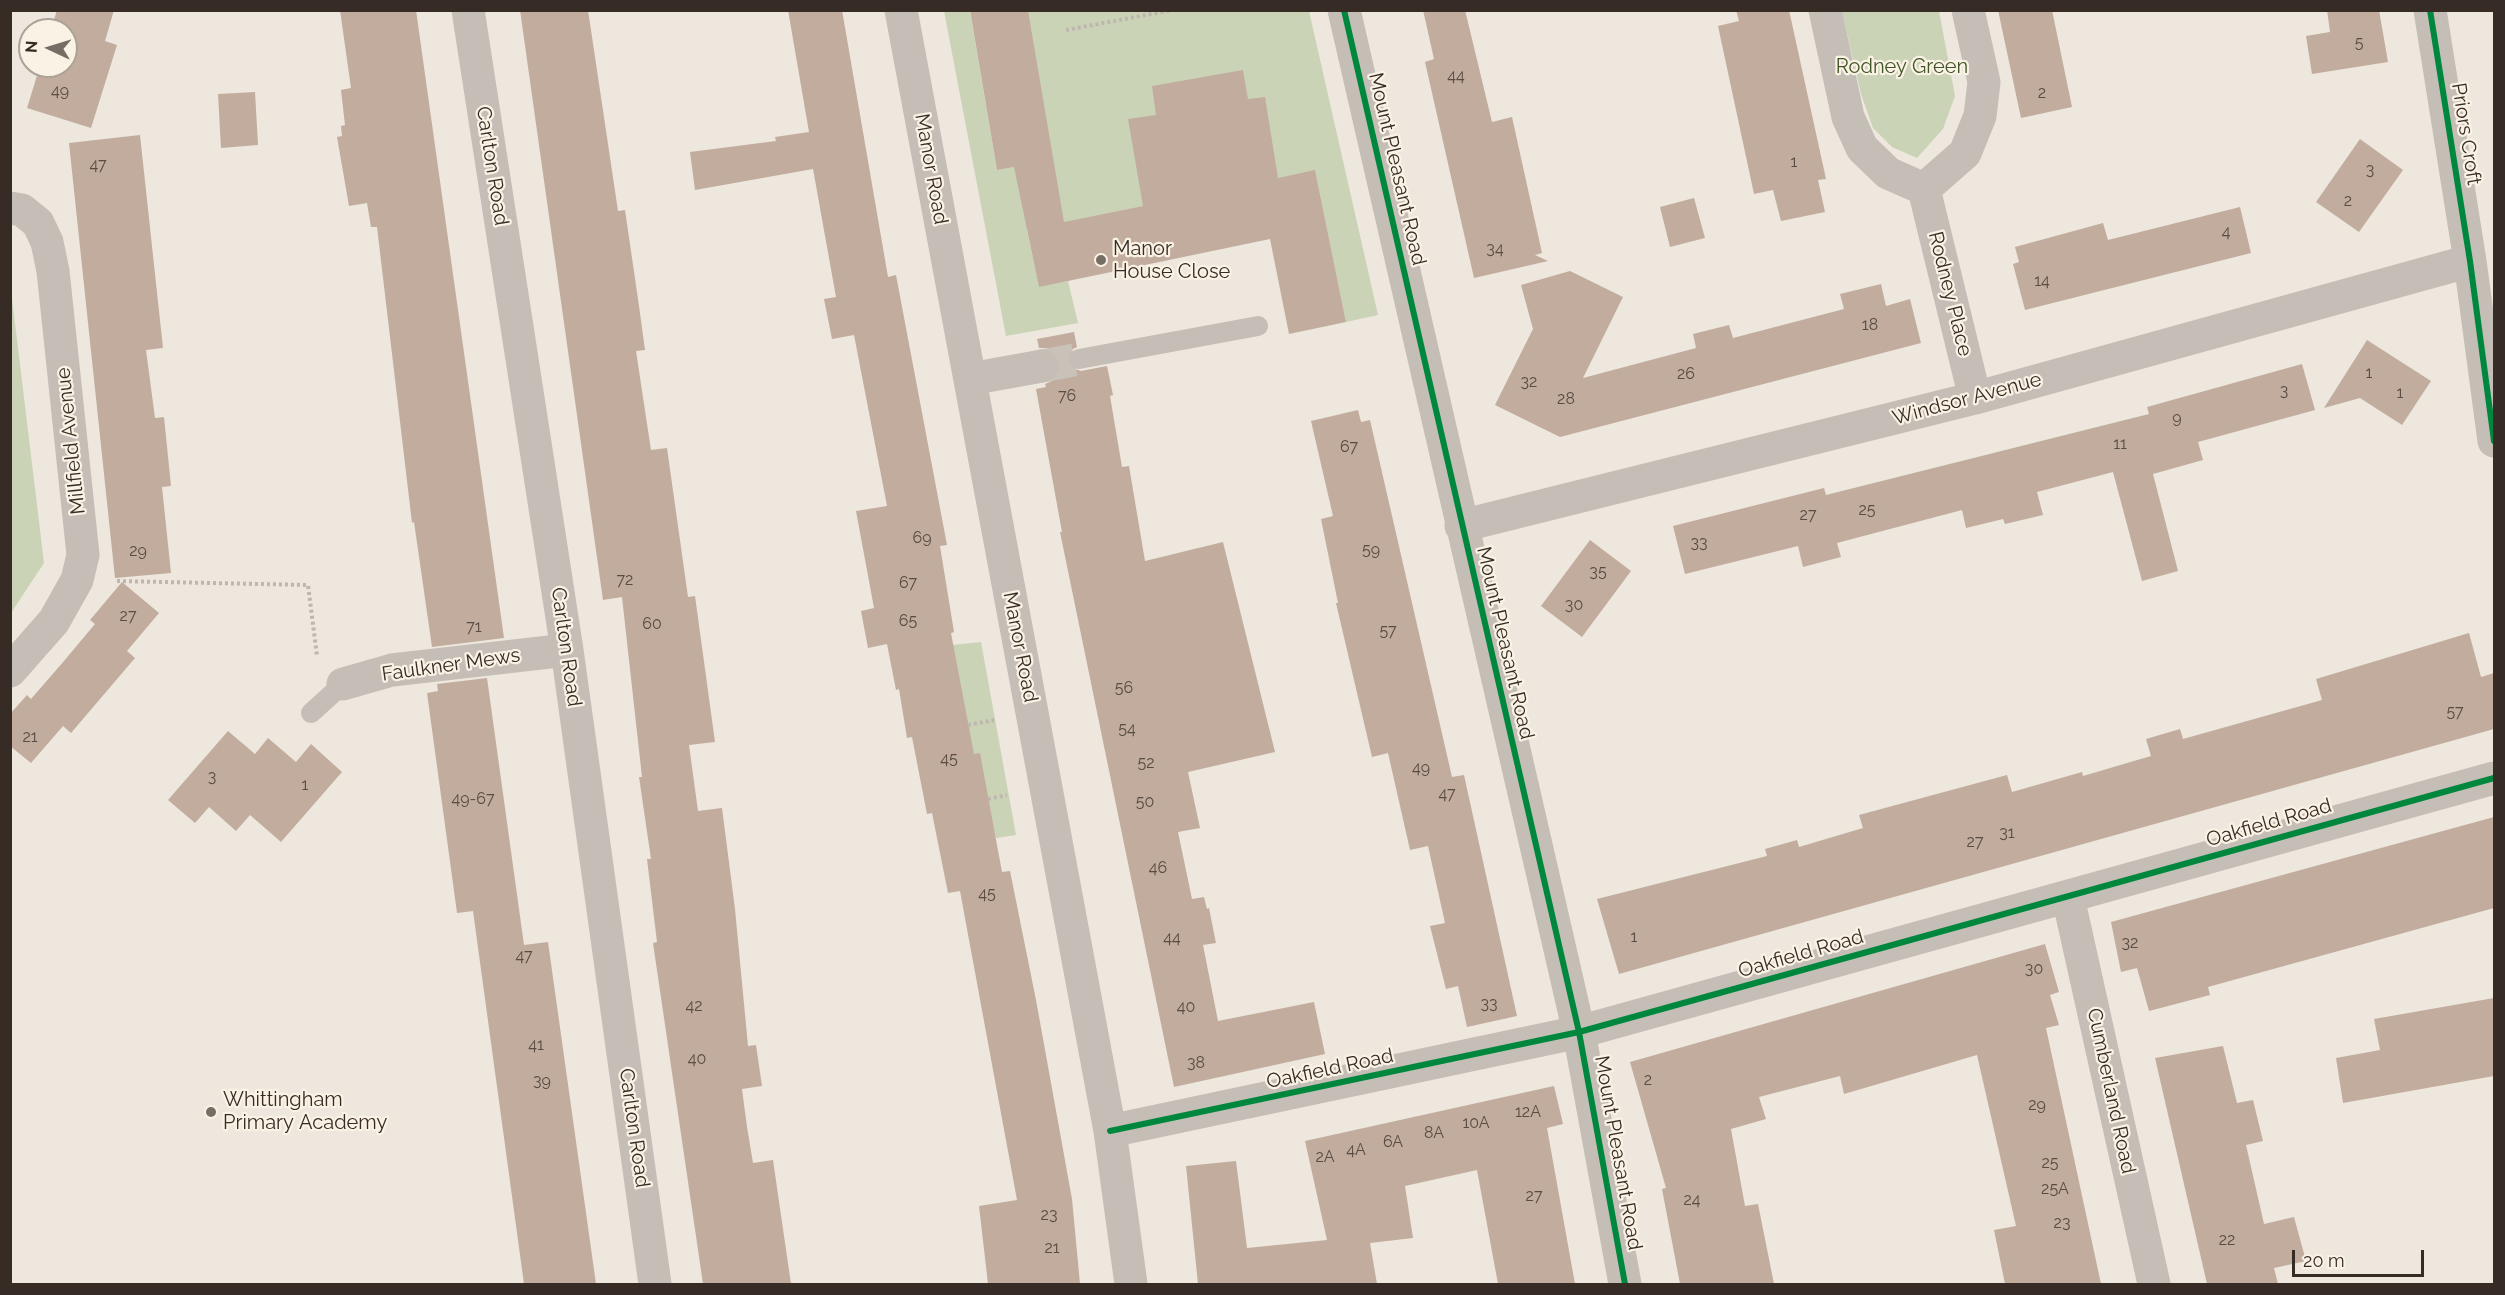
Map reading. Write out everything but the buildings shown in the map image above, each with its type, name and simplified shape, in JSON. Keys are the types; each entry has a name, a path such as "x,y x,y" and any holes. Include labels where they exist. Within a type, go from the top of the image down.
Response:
{"street":[{"name":"Carlton Road","path":"468,10 567,650 656,1284"},
{"name":"Manor Road","path":"901,10 1110,1131 1131,1284"},
{"name":"Mount Pleasant Road","path":"1344,10 1578,1032 1625,1284"},
{"path":"1824,10 1848,117 1862,148 1888,173 1924,189 1965,153 1980,116 1984,82 1968,10"},
{"name":"Priors Croft","path":"2430,10 2470,261 2494,441"},
{"name":"Rodney Place","path":"1924,189 1975,398"},
{"name":"Millfield Avenue","path":"10,208 22,210 38,224 46,242 53,271 83,555 77,580 54,621 10,672"},
{"name":"Windsor Avenue","path":"1461,526 1975,398 2470,261"},
{"path":"970,379 1042,366"},
{"name":"Faulkner Mews","path":"343,684 392,670 567,650"},
{"name":"Oakfield Road","path":"1110,1131 1279,1098 1578,1032 2494,778"},
{"name":"Cumberland Road","path":"2068,897 2154,1284"}],"lane":[{"path":"1079,359 1258,326"},
{"name":"Faulkner Mews","path":"311,713 343,684"}],"path":[{"path":"1066,30 1173,10"},
{"path":"77,580 308,585 318,671 343,684"}],"green space":[{"path":"944,11 970,11 997,170 1053,160 1028,11 1309,11 1378,315 1346,322 1315,171 1027,230 1039,286 1068,281 1078,323 1006,336"},
{"name":"Rodney Green","path":"1842,11 1939,11 1955,96 1943,129 1917,158 1892,147 1873,128 1861,94"},
{"path":"11,290 44,563 11,613"},
{"path":"981,642 1016,835 996,838 943,646"}],"tunnel":[{"path":"1042,366 1079,359"}],"cycle path":[{"path":"1344,10 1579,1032 1625,1284"},
{"path":"2430,10 2470,261 2494,441"},
{"path":"1110,1131 1579,1032 2494,778"}],"place":[{"name":"Manor House Close","path":"1101,260"},
{"name":"Whittingham Primary Academy","path":"211,1112"}]}
